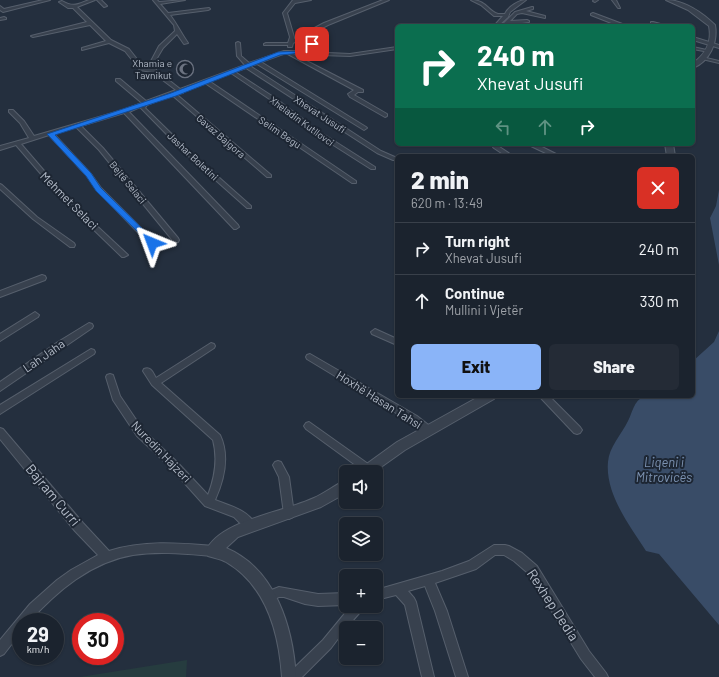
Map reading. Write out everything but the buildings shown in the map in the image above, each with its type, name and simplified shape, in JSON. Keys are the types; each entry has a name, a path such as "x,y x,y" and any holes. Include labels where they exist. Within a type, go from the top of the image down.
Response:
{"street":[{"path":"1,10 48,0"},
{"path":"61,2 67,6 74,7 93,0"},
{"path":"99,0 105,6"},
{"path":"156,2 183,0"},
{"path":"287,52 291,43 285,13 294,1 309,0"},
{"path":"266,44 291,43 321,26 389,0"},
{"path":"473,0 482,4 496,15 506,15"},
{"path":"498,24 508,11 524,0"},
{"path":"614,0 619,7"},
{"path":"669,0 686,6 709,22 712,28 710,49 704,58 695,63"},
{"path":"156,2 176,25 177,31 186,43"},
{"path":"74,7 109,41 127,50 144,70 154,71 181,92"},
{"path":"505,24 520,11 532,8"},
{"path":"167,14 208,9"},
{"path":"520,11 543,17"},
{"path":"593,14 618,24"},
{"path":"510,24 527,21"},
{"path":"33,36 91,23"},
{"path":"154,71 152,63 157,52 169,37 177,31"},
{"path":"302,52 323,37"},
{"path":"695,39 710,49"},
{"path":"84,49 109,41"},
{"path":"238,43 239,56 247,64 246,66"},
{"path":"695,48 710,49 719,47"},
{"path":"0,148 78,126 145,103 174,95 246,66 287,52 350,55 395,48"},
{"path":"287,52 359,90 351,94 352,96 385,115"},
{"path":"704,58 719,62"},
{"path":"257,62 364,128"},
{"name":"Xhevat Jusufi","path":"246,66 379,152 395,158"},
{"name":"Xheladin Kutllovci","path":"232,72 318,133 373,168"},
{"path":"118,80 145,103"},
{"name":"Selim Begu","path":"207,82 354,182"},
{"name":"Gavaz Bajgora","path":"174,95 270,176"},
{"name":"Jashar Boletini","path":"145,103 142,108 186,151 249,207"},
{"path":"11,111 22,122 33,139"},
{"path":"125,111 236,227"},
{"name":"Bejtë Selaci","path":"78,126 101,149 128,184 176,240"},
{"path":"51,134 89,175 99,189 152,243"},
{"name":"Mehmet Selaci","path":"17,143 38,170 68,202 124,255"},
{"path":"535,146 553,154"},
{"path":"496,147 507,154"},
{"path":"0,186 35,218 72,245"},
{"path":"0,294 42,278"},
{"path":"0,338 35,315"},
{"name":"Lah Jaha","path":"0,387 89,326"},
{"path":"375,332 395,341"},
{"path":"155,383 211,346"},
{"path":"0,410 91,352"},
{"name":"Hoxhë Hasan Tahsi","path":"310,357 414,419 428,430"},
{"path":"147,371 155,383 217,438 220,449 220,472 216,489 208,503"},
{"name":"Nuredin Hajzeri","path":"110,377 116,397 140,433 173,464 208,503 237,513 251,526"},
{"path":"375,465 401,446 485,398"},
{"path":"544,398 577,430"},
{"path":"309,426 359,465"},
{"name":"Bajram Curri","path":"0,432 79,527 107,557"},
{"path":"278,465 284,477 289,514"},
{"path":"213,550 228,536 251,526 317,503 339,490"},
{"path":"0,650 15,628 41,600 72,576 107,557 134,551 174,548 213,550 233,558 258,583 268,597 278,614 284,634 289,677"},
{"name":"Rexhep Dedia","path":"383,593 472,565 494,550 505,550 533,570 585,655 602,677"},
{"path":"428,580 441,611 462,677"},
{"path":"398,589 410,602 428,677"},
{"path":"268,597 279,592 318,600 339,599"},
{"path":"293,677 327,644 352,613"}],"green space":[{"path":"187,660 186,677 80,677"}],"water":[{"path":"719,190 719,265 710,218 716,206"},
{"name":"Liqeni i Mitrovicës","path":"719,331 719,625 659,554 646,551 614,498 608,474 608,462 613,446 639,399 695,398 695,359 714,342"}],"place":[{"name":"Xhamia e Tavnikut","path":"185,69"}],"route":[{"path":"152,243 99,189 89,175 51,134 174,95 284,52 302,52 312,44"}]}
